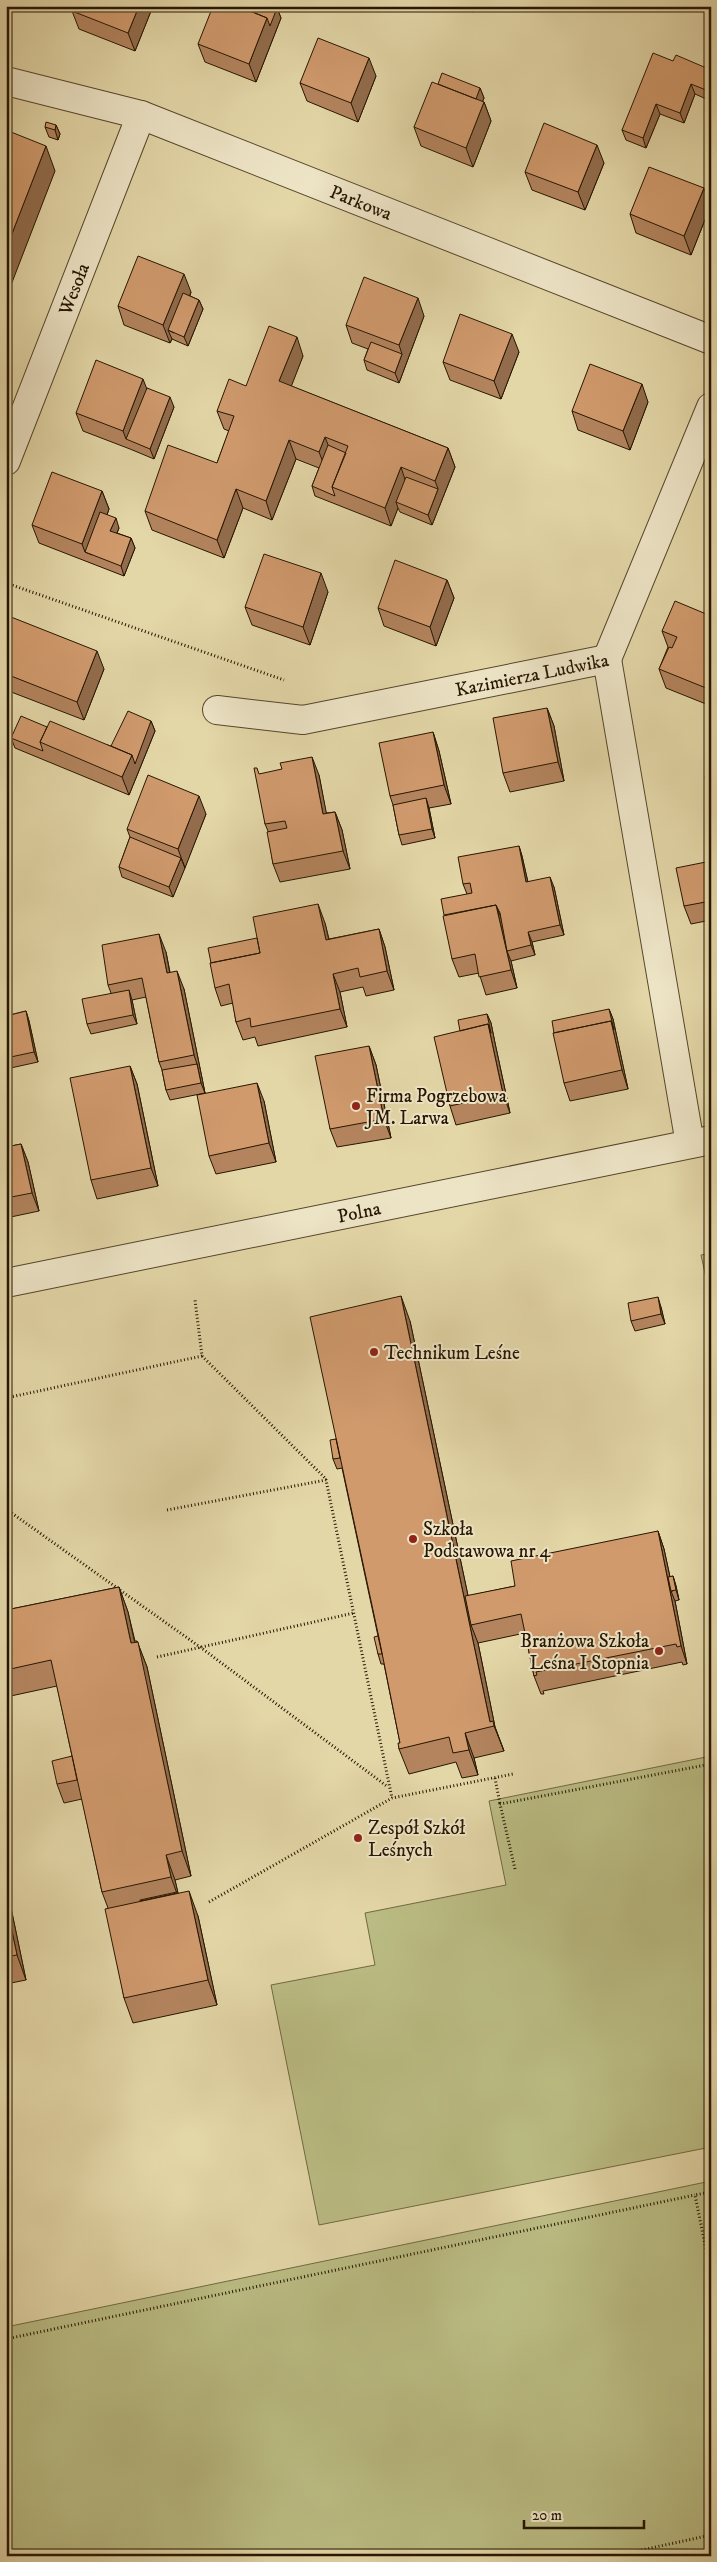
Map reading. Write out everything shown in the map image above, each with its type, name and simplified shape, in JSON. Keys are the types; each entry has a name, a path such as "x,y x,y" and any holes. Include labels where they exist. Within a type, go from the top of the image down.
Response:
{"street":[{"name":"Parkowa","path":"6,81 141,115 711,340"},
{"name":"Wesoła","path":"6,462 141,115"},
{"name":"Kazimierza Ludwika","path":"217,710 303,720 607,659 711,407"},
{"path":"607,659 700,1142"},
{"name":"Polna","path":"6,1283 700,1142"}],"path":[{"path":"6,583 285,681"},
{"path":"195,1300 202,1356 326,1480 388,1787 392,1798"},
{"path":"6,1398 202,1356"},
{"path":"167,1510 326,1480"},
{"path":"6,1509 200,1647 388,1787"},
{"path":"157,1657 354,1613"},
{"path":"500,1804 711,1764"},
{"path":"209,1902 392,1798 513,1774"},
{"path":"495,1778 514,1869"},
{"path":"6,2339 711,2192"},
{"path":"695,2195 711,2274"},
{"path":"614,2556 711,2535"}],"green space":[{"path":"711,1253 711,1300 701,1255"},
{"path":"711,1756 711,2147 319,2225 271,1985 375,1965 365,1913 506,1885 489,1801"},
{"path":"711,2181 711,2556 6,2556 6,2327"}],"building":[{"path":"74,6 139,6 128,33 72,11"},
{"path":"213,6 238,6 267,18 249,64 198,44"},
{"path":"238,6 273,6 277,8 270,26 267,18"},
{"path":"318,38 369,58 351,103 300,83"},
{"path":"653,53 673,61 676,55 711,70 711,92 691,84 680,113 656,104 643,138 622,130"},
{"path":"442,73 480,88 476,99 438,84"},
{"path":"432,82 484,102 466,148 414,127"},
{"path":"46,122 56,125 55,130 45,127"},
{"path":"544,123 597,145 578,192 525,172"},
{"path":"6,130 46,146 6,249"},
{"path":"649,167 704,188 684,236 630,214"},
{"path":"138,256 184,274 163,325 118,306"},
{"path":"364,277 418,298 399,345 346,325"},
{"path":"183,293 199,300 184,337 168,330"},
{"path":"460,314 512,334 494,381 443,362"},
{"path":"269,326 297,337 279,381 448,448 435,481 401,467 385,508 332,487 348,446 325,437 319,452 289,440 266,501 236,489 217,540 145,511 168,445 217,463 234,416 217,411 229,379 246,386"},
{"path":"371,342 402,354 395,373 364,360"},
{"path":"96,360 143,379 123,431 76,413"},
{"path":"590,364 642,384 623,431 572,411"},
{"path":"147,388 170,397 150,449 126,439"},
{"path":"328,445 346,453 332,487 335,496 312,486"},
{"path":"52,472 102,491 82,544 32,525"},
{"path":"406,477 438,489 428,515 396,502"},
{"path":"100,512 116,518 110,531 131,538 121,566 85,552"},
{"path":"264,554 321,573 303,627 245,607"},
{"path":"395,560 447,580 430,627 378,608"},
{"path":"675,601 711,616 711,690 659,669 669,647 672,648 677,637 662,631"},
{"path":"6,615 97,651 77,702 6,674"},
{"path":"547,708 558,762 503,773 493,718"},
{"path":"128,711 151,721 135,764 132,755 111,746"},
{"path":"21,716 47,727 40,742 43,751 11,738"},
{"path":"50,721 132,755 122,777 40,742"},
{"path":"433,732 444,785 390,796 379,743"},
{"path":"707,756 711,756 711,807 705,777 710,770"},
{"path":"312,757 323,814 335,812 343,851 273,864 267,832 287,828 285,821 265,824 254,768 257,768 259,774 282,769 280,763"},
{"path":"148,775 199,796 178,849 127,829"},
{"path":"426,798 432,829 399,835 393,805"},
{"path":"130,837 181,858 169,887 119,867"},
{"path":"519,846 526,882 550,877 560,925 528,932 531,945 507,951 500,913 496,905 444,915 441,899 472,893 470,883 463,884 458,857"},
{"path":"711,861 711,901 684,906 676,868"},
{"path":"318,904 326,940 379,929 387,971 360,977 358,968 333,974 340,1009 251,1027 250,1018 236,1022 229,984 215,988 210,963 260,953 253,917"},
{"path":"496,905 511,970 479,977 475,954 452,959 443,916"},
{"path":"159,934 167,973 177,971 194,1055 159,1062 142,978 108,985 102,945"},
{"path":"257,938 260,953 211,963 208,948"},
{"path":"129,990 133,1015 87,1024 82,999"},
{"path":"609,1009 614,1030 611,1021 554,1033 552,1021"},
{"path":"26,1011 34,1052 6,1058 6,1016"},
{"path":"487,1014 491,1033 488,1024 460,1031 458,1020"},
{"path":"611,1021 622,1070 564,1083 553,1033"},
{"path":"488,1024 503,1094 450,1106 434,1037"},
{"name":"Firma Pogrzebowa JM. Larwa","path":"369,1046 384,1119 330,1129 315,1056"},
{"path":"197,1064 201,1083 166,1090 162,1070"},
{"path":"130,1066 151,1168 91,1180 70,1078"},
{"path":"257,1083 269,1143 209,1156 197,1095"},
{"path":"21,1144 32,1193 6,1198 6,1147"},
{"path":"401,1296 490,1722 493,1721 494,1726 465,1733 469,1750 453,1753 449,1737 399,1749 398,1743 400,1743 379,1638 310,1317"},
{"path":"658,1297 661,1314 631,1321 628,1303"},
{"path":"336,1439 340,1458 333,1459 330,1440"},
{"path":"658,1531 681,1646 677,1647 676,1644 536,1672 537,1675 534,1676 521,1614 471,1625 465,1596 515,1586 511,1561"},
{"path":"673,1576 676,1590 671,1591 668,1577"},
{"path":"119,1587 131,1643 138,1642 182,1851 166,1855 171,1877 102,1892 51,1660 6,1670 6,1610"},
{"path":"378,1636 382,1654 378,1654 374,1637"},
{"path":"72,1756 77,1780 57,1784 52,1761"},
{"path":"189,1891 208,1980 124,1998 105,1909"},
{"path":"177,1893 140,1901 140,1900"},
{"path":"6,1903 17,1955 6,1957"}],"place":[{"name":"Firma Pogrzebowa JM. Larwa","path":"356,1106"},
{"name":"Technikum Leśne","path":"374,1352"},
{"name":"Szkoła Podstawowa nr 4","path":"413,1539"},
{"name":"Branżowa Szkoła Leśna I Stopnia","path":"659,1651"},
{"name":"Zespół Szkół Leśnych","path":"358,1838"}]}
